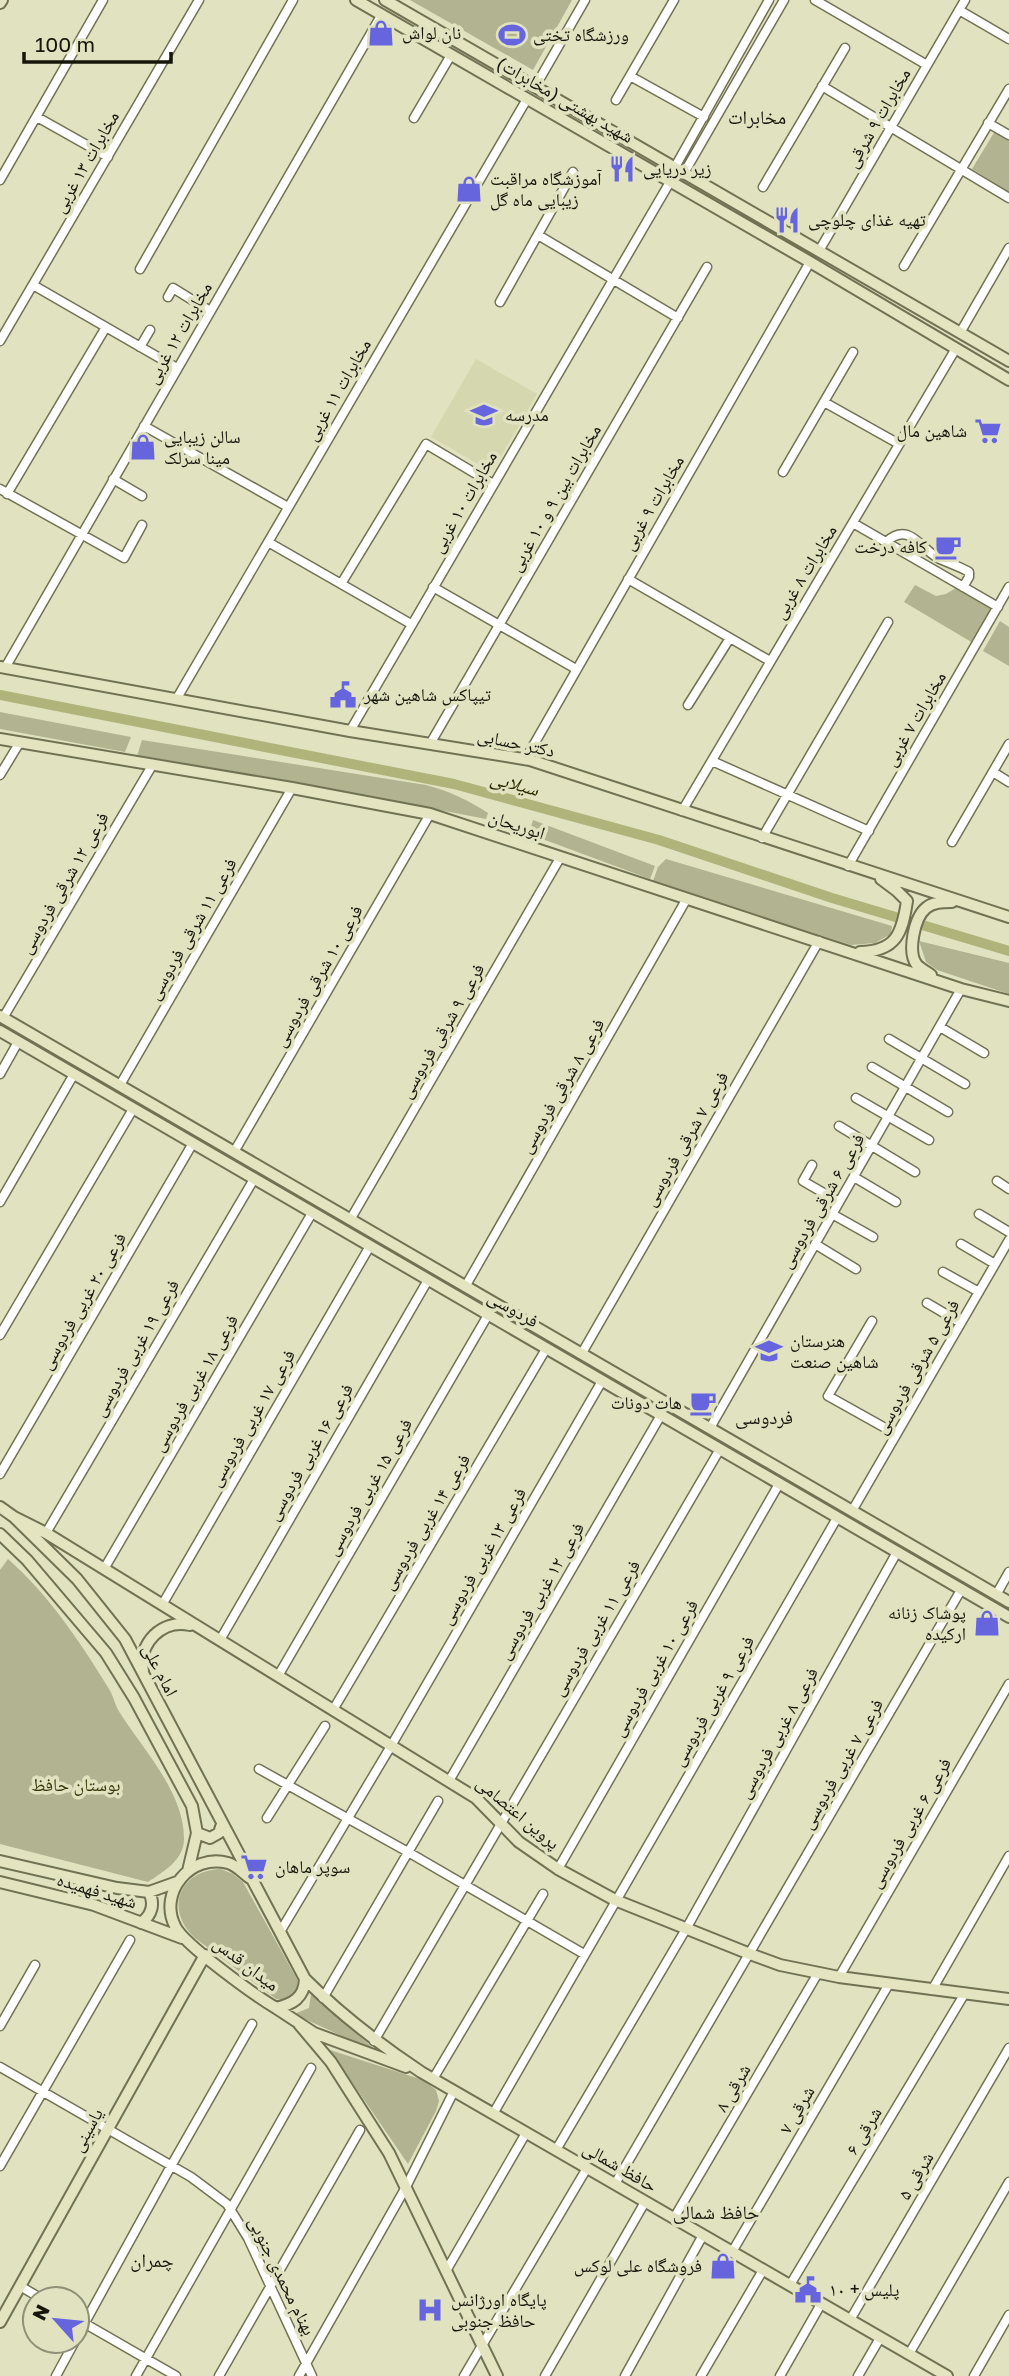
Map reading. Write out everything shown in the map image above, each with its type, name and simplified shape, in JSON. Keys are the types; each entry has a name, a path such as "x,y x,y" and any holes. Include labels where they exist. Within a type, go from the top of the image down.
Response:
{"main road":[{"name":"شهید بهشتی (مخابرات)","path":"356,0 810,261 1009,380"},
{"name":"شهید بهشتی (مخابرات)","path":"388,1 1009,361"},
{"path":"451,55 458,43"},
{"path":"783,246 793,236"},
{"path":"834,276 842,265"},
{"name":"دکتر حسابی","path":"2,668 525,760 873,874 1007,913"},
{"name":"ابوریحان","path":"0,739 430,814 961,989 1009,1001"},
{"path":"851,952 877,951 889,946 895,940 907,901 873,874"},
{"path":"940,982 917,965 911,946 921,913 927,907 941,902 965,902"},
{"name":"فردوسی","path":"2,1017 1009,1602"},
{"name":"فردوسی","path":"0,1031 1009,1618"},
{"path":"156,1122 163,1111"},
{"name":"امام علی","path":"0,1507 14,1517 77,1578 125,1639 250,1878"},
{"name":"پروین اعتصامی","path":"14,1517 46,1533 476,1798 519,1842 558,1869 615,1900 780,1965 839,1978 1009,1998"},
{"name":"امام علی","path":"0,1535 27,1560 106,1653 134,1698 192,1806 197,1833 188,1871"},
{"path":"926,1569 933,1558"},
{"path":"144,1677 144,1653 157,1632 180,1623 198,1627"},
{"path":"197,1833 210,1838 219,1833 222,1824"},
{"name":"شهید فهمیده","path":"0,1861 117,1888 149,1892 177,1882"},
{"path":"182,1938 170,1911 177,1882 188,1871 201,1864 216,1861 230,1863 250,1878"},
{"name":"میدان قدس","path":"182,1938 276,2008 292,2004 298,1999 302,1993 304,1979 250,1878"},
{"name":"شهید فهمیده","path":"0,1882 94,1905 182,1938"},
{"path":"141,1923 152,1909 149,1892"},
{"name":"یاسینی","path":"0,2322 205,1955"},
{"name":"حافظ شمالی","path":"304,1979 374,2041 421,2072 941,2375"},
{"name":"حافظ شمالی","path":"276,2008 299,2024 338,2043 421,2072"},
{"path":"299,2024 331,2062 389,2153 497,2376"}],"street":[{"path":"0,180 103,0"},
{"name":"مخابرات ۱۳ غربی","path":"0,341 199,0"},
{"path":"141,269 293,0"},
{"path":"535,87 585,0"},
{"path":"616,100 674,0"},
{"path":"680,170 704,117 769,0"},
{"path":"680,170 784,0"},
{"path":"815,0 927,65"},
{"name":"مخابرات ۹ شرقی","path":"819,251 965,0"},
{"path":"960,10 1009,39"},
{"name":"مخابرات ۱۲ غربی","path":"2,668 382,14"},
{"path":"763,187 845,47"},
{"path":"414,118 451,55"},
{"path":"631,76 704,117"},
{"path":"822,86 1009,198"},
{"path":"904,266 1009,89"},
{"name":"مخابرات ۱۱ غربی","path":"177,698 527,99"},
{"path":"37,117 108,157"},
{"path":"988,123 1009,135"},
{"path":"500,302 573,172"},
{"name":"مخابرات ۱۰ غربی","path":"350,731 670,182"},
{"path":"538,235 678,318"},
{"path":"960,332 1009,248"},
{"name":"مخابرات ۹ غربی","path":"525,760 810,261"},
{"name":"مخابرات بین ۹ و ۱۰ غربی","path":"430,744 707,267"},
{"path":"33,285 177,368"},
{"path":"168,296 173,288 211,311"},
{"path":"106,327 57,410 4,491 124,558 142,525"},
{"path":"140,347 150,330"},
{"name":"مخابرات ۸ غربی","path":"682,811 955,350"},
{"path":"783,472 853,352"},
{"path":"824,402 899,444"},
{"path":"144,426 288,507"},
{"path":"341,584 426,444 493,484"},
{"path":"113,480 142,496"},
{"path":"853,523 998,607"},
{"path":"886,542 894,534 903,534 928,548 934,555 969,572 970,577 963,587"},
{"path":"268,542 411,624"},
{"path":"628,579 771,662"},
{"path":"433,587 576,669"},
{"name":"مخابرات ۷ غربی","path":"848,866 1009,587"},
{"path":"762,838 888,622"},
{"path":"688,705 730,638"},
{"path":"0,775 19,742"},
{"path":"952,842 1009,744"},
{"path":"712,761 869,831"},
{"name":"فرعی ۱۲ شرقی فردوسی","path":"2,1017 153,764"},
{"path":"993,772 1009,782"},
{"name":"فرعی ۱۱ شرقی فردوسی","path":"120,1085 292,788"},
{"name":"فرعی ۱۰ شرقی فردوسی","path":"234,1152 430,814"},
{"name":"فرعی ۹ شرقی فردوسی","path":"350,1220 560,858"},
{"name":"فرعی ۸ شرقی فردوسی","path":"465,1287 686,900"},
{"name":"فرعی ۷ شرقی فردوسی","path":"582,1353 819,942"},
{"name":"فرعی ۶ شرقی فردوسی","path":"710,1428 961,989"},
{"path":"940,1027 984,1054"},
{"path":"888,1039 965,1084"},
{"path":"0,1074 18,1042"},
{"path":"872,1067 947,1112"},
{"path":"0,1202 74,1074"},
{"path":"856,1098 929,1140"},
{"path":"0,1335 133,1109"},
{"path":"839,1126 915,1172"},
{"name":"فرعی ۲۰ غربی فردوسی","path":"0,1474 193,1143"},
{"path":"812,1165 803,1181 839,1202"},
{"path":"854,1177 896,1202"},
{"name":"فرعی ۱۹ غربی فردوسی","path":"46,1533 254,1179"},
{"path":"997,1181 1009,1189"},
{"name":"فرعی ۱۸ غربی فردوسی","path":"104,1569 312,1213"},
{"path":"832,1214 873,1237"},
{"path":"979,1214 1009,1232"},
{"name":"فرعی ۵ شرقی فردوسی","path":"852,1511 1009,1240"},
{"path":"815,1244 856,1269"},
{"path":"961,1244 995,1264"},
{"name":"فرعی ۱۷ غربی فردوسی","path":"162,1605 370,1246"},
{"path":"943,1272 979,1292"},
{"name":"فرعی ۱۶ غربی فردوسی","path":"220,1640 428,1280"},
{"path":"926,1303 961,1323"},
{"name":"فرعی ۱۵ غربی فردوسی","path":"278,1676 488,1315"},
{"path":"872,1321 828,1396 896,1434"},
{"name":"فرعی ۱۴ غربی فردوسی","path":"333,1710 546,1349"},
{"name":"فرعی ۱۳ غربی فردوسی","path":"280,1932 603,1381"},
{"name":"فرعی ۱۲ غربی فردوسی","path":"449,1782 661,1415"},
{"name":"فرعی ۱۱ غربی فردوسی","path":"374,2041 720,1449"},
{"name":"فرعی ۱۰ غربی فردوسی","path":"558,1869 779,1484"},
{"name":"فرعی ۹ غربی فردوسی","path":"493,2114 837,1518"},
{"name":"فرعی ۸ غربی فردوسی","path":"556,2150 686,1929 897,1552"},
{"path":"996,1595 1009,1572"},
{"name":"فرعی ۷ غربی فردوسی","path":"615,2184 961,1590"},
{"name":"فرعی ۶ غربی فردوسی","path":"839,1978 1009,1684"},
{"path":"267,1818 325,1726"},
{"path":"259,1769 584,1954"},
{"path":"323,1998 438,1801"},
{"path":"932,1990 1009,1856"},
{"path":"433,2079 543,1894"},
{"path":"0,2166 130,1940"},
{"path":"0,2026 35,1965"},
{"name":"۸ شرقی","path":"674,2218 818,1973"},
{"name":"۷ شرقی","path":"732,2252 889,1984"},
{"name":"۶ شرقی","path":"790,2285 965,1993"},
{"path":"91,2304 252,2024"},
{"name":"۵ شرقی","path":"850,2320 1009,2048"},
{"name":"بهنام محمدی جنوبی","path":"0,2067 171,2165 211,2192 231,2210 248,2238 312,2376"},
{"path":"136,2376 311,2068"},
{"path":"299,2376 406,2187 454,2091"},
{"path":"219,2376 359,2130"},
{"path":"446,2271 526,2133"},
{"path":"464,2376 587,2168"},
{"path":"909,2354 1009,2182"},
{"path":"545,2376 645,2202"},
{"path":"625,2376 704,2235"},
{"path":"701,2376 763,2270"},
{"path":"780,2376 821,2304"},
{"path":"974,2376 1009,2315"},
{"path":"91,2327 176,2376"},
{"path":"858,2376 880,2338"},
{"path":"56,2376 67,2355"}],"shaded area":[{"name":"مدرسه","path":"476,359 537,394 492,472 431,437"}],"green space":[{"name":"ورزشگاه تختی","path":"410,0 572,0 533,70"},
{"path":"995,131 1009,140 1009,192 972,169"},
{"path":"915,585 936,596 956,588 991,609 973,643 904,602"},
{"path":"1000,621 1009,627 1009,666 983,651"},
{"path":"0,712 131,737 125,752 0,729"},
{"path":"142,740 426,785 458,796 488,813 486,819 285,780 137,756"},
{"path":"533,820 655,866 650,879 529,834"},
{"path":"666,859 892,926 891,934 875,943 851,945 653,881 658,867"},
{"path":"919,941 1009,963 1009,994 937,970 926,962"},
{"name":"بوستان حافظ","path":"8,1559 51,1604 76,1637 109,1689 120,1713 170,1788 182,1822 183,1846 172,1865 148,1882 0,1844 0,1570"},
{"path":"221,1869 243,1882 298,1981 296,1994 285,2001 276,1999 195,1938 185,1927 179,1904 186,1884 195,1876"},
{"path":"311,1994 379,2053 294,2014 309,2008"},
{"path":"330,2050 423,2080 436,2090 439,2101 436,2111 408,2164"}],"waterway":[{"name":"سیلابی","path":"0,695 454,784 659,840 832,898 1009,951"}],"place":[{"name":"نان لواش","path":"381,33"},
{"name":"ورزشگاه تختی","path":"512,35"},
{"name":"زیر دریایی","path":"622,169"},
{"name":"آموزشگاه مراقبت زیبایی ماه گل","path":"469,189"},
{"name":"تهیه غذای چلوچی","path":"787,220"},
{"name":"مدرسه","path":"484,415"},
{"name":"شاهین مال","path":"988,431"},
{"name":"سالن زیبایی مینا سرلک","path":"143,447"},
{"name":"کافه درخت","path":"948,547"},
{"name":"تیپاکس شاهین شهر","path":"343,695"},
{"name":"هنرستان شاهین صنعت","path":"769,1351"},
{"name":"هات دونات","path":"703,1403"},
{"name":"پوشاک زنانه ارکیده","path":"987,1623"},
{"name":"سوپر ماهان","path":"254,1867"},
{"name":"فروشگاه علی لوکس","path":"723,2266"},
{"name":"پلیس + ۱۰","path":"808,2290"},
{"name":"پایگاه اورژانس حافظ جنوبی","path":"430,2310"}],"district":[{"name":"مخابرات","path":"757,117"},
{"name":"فردوسی","path":"764,1417"},
{"name":"حافظ شمالی","path":"716,2212"},
{"name":"چمران","path":"152,2260"}]}
